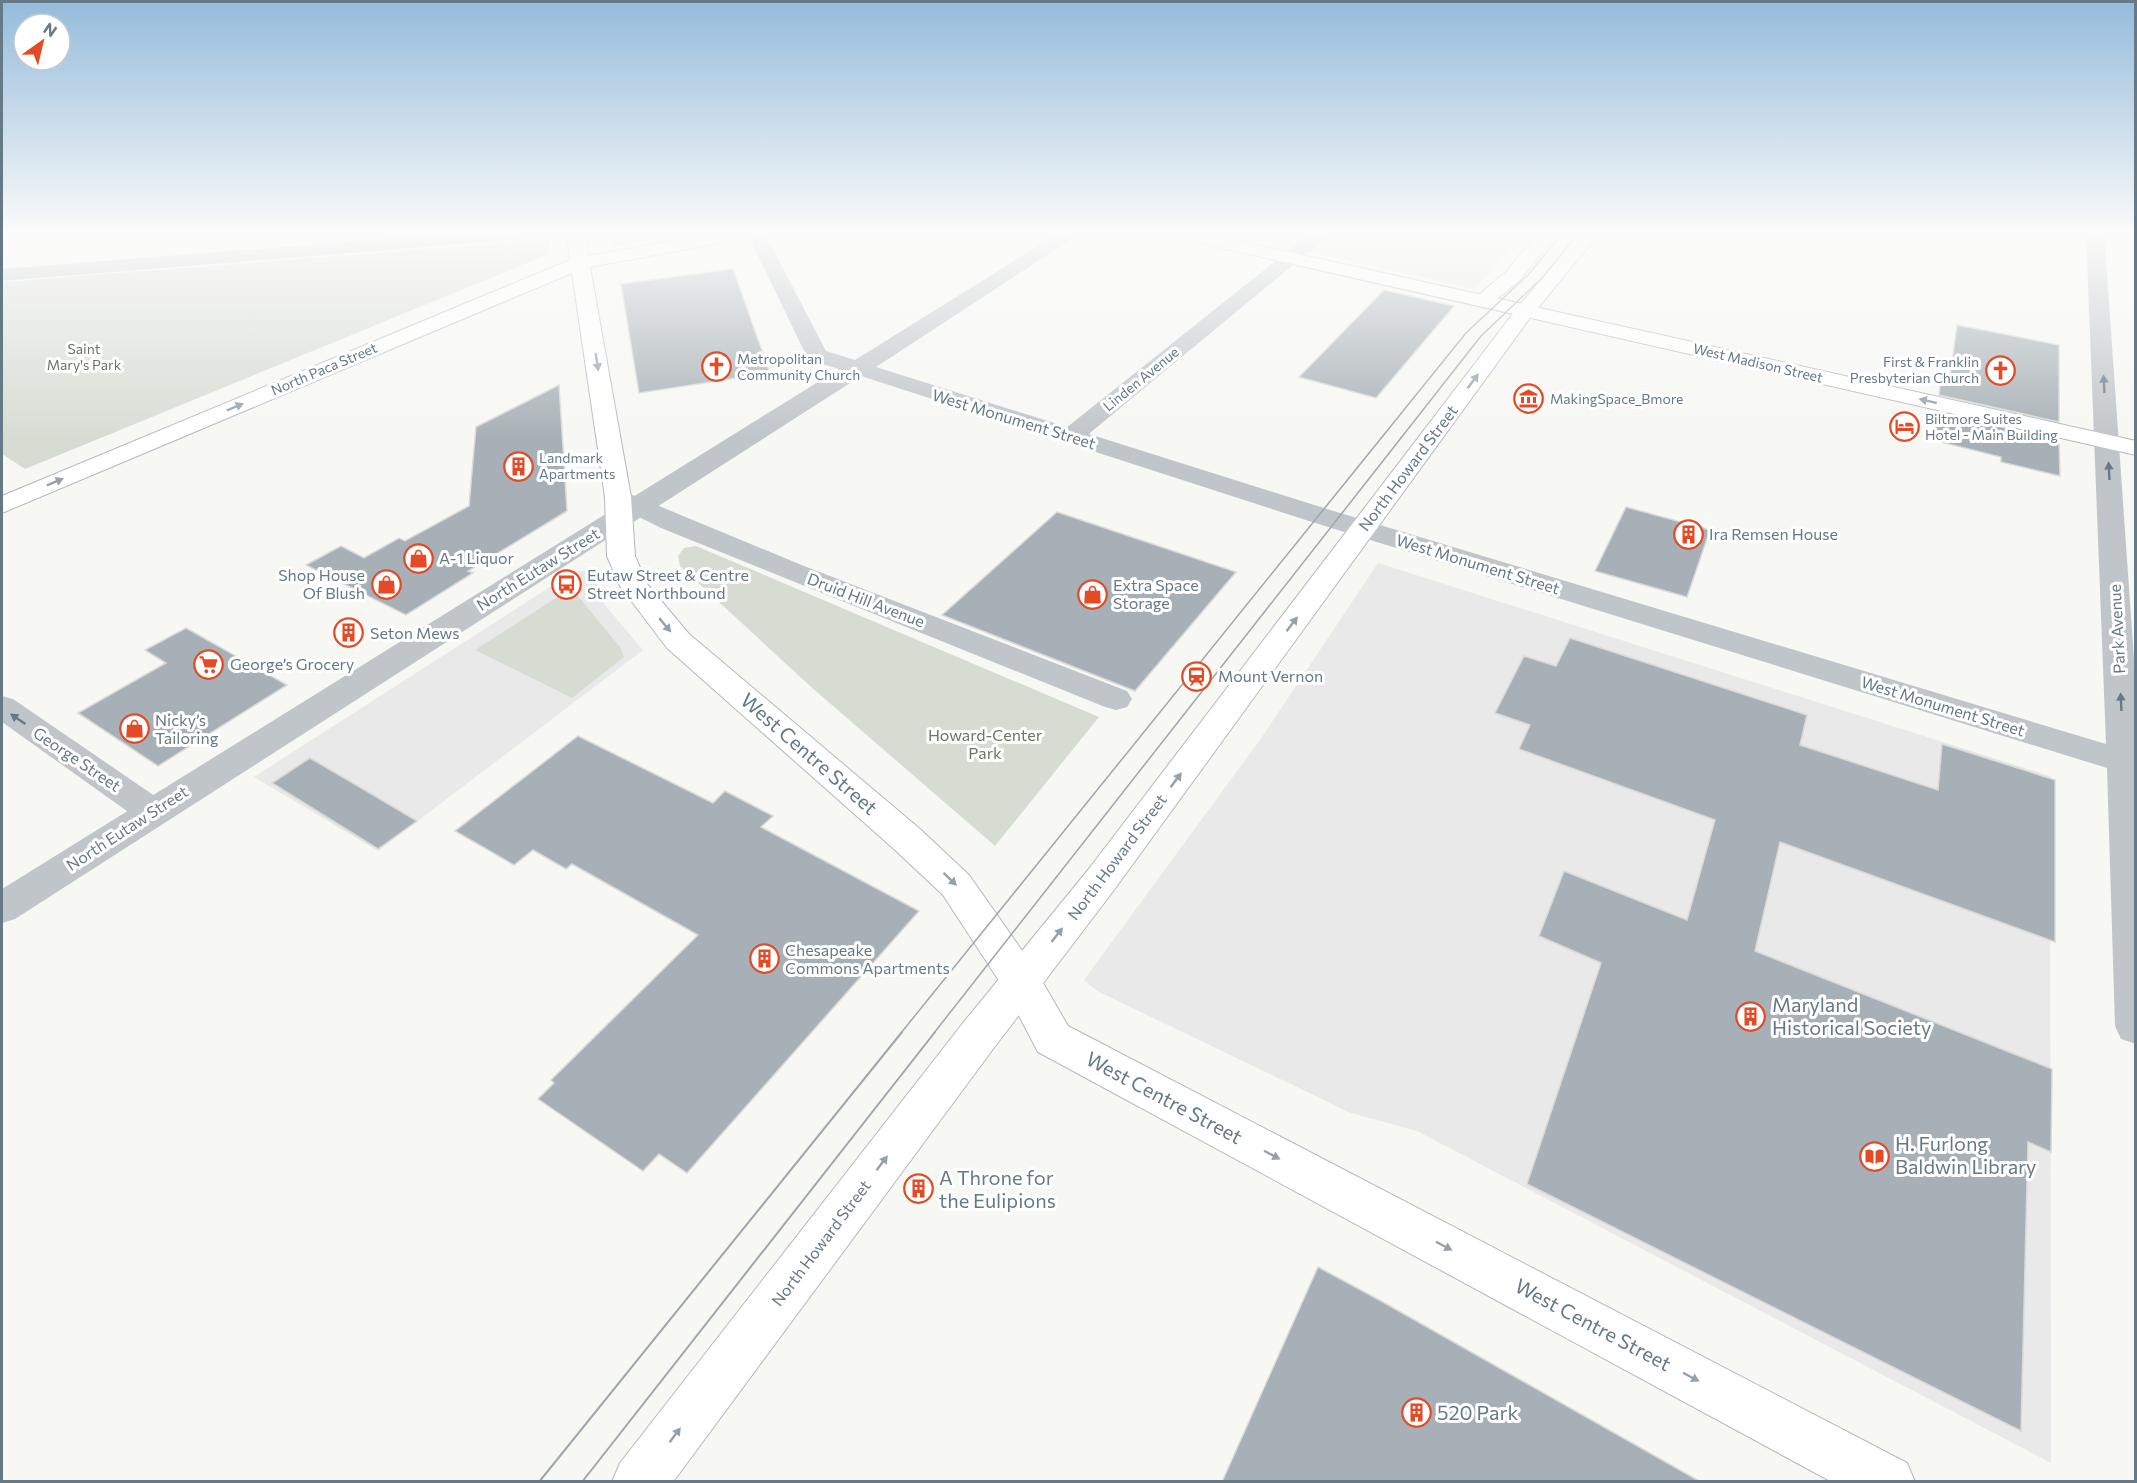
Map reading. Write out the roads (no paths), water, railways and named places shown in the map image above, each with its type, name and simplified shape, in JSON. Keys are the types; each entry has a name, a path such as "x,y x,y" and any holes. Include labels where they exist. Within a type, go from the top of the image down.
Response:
{"main road":[{"name":"North Paca Street","path":"2,505 484,300"},
{"path":"588,300 626,506"},
{"name":"West Madison Street","path":"1475,300 2136,448"},
{"name":"North Howard Street","path":"639,1482 1021,981 1108,871 1535,300"},
{"name":"West Centre Street","path":"626,506 621,556 634,586 678,641 957,885 1021,981 1053,1039 1888,1482"}],"street":[{"name":"West Monument Street","path":"790,300 817,356 854,369 1362,529 2129,763"},
{"name":"North Eutaw Street","path":"2,908 626,506 964,300"},
{"name":"Linden Avenue","path":"1070,437 1239,300"},
{"name":"Park Avenue","path":"2099,300 2129,763 2136,1026"},
{"name":"Druid Hill Avenue","path":"626,506 1116,699"},
{"name":"George Street","path":"2,707 153,812"}],"tram line":[{"path":"901,1033 1466,333 1501,300"},
{"path":"934,1033 1481,336 1519,300"},
{"path":"539,1482 902,1032"},
{"path":"582,1482 935,1032"}],"place":[{"name":"Metropolitan Community Church","path":"716,367"},
{"name":"First & Franklin Presbyterian Church","path":"2000,370"},
{"name":"MakingSpace_Bmore","path":"1529,399"},
{"name":"Biltmore Suites Hotel - Main Building","path":"1904,427"},
{"name":"Landmark Apartments","path":"518,466"},
{"name":"Ira Remsen House","path":"1688,534"},
{"name":"A-1 Liquor","path":"418,558"},
{"name":"Shop House Of Blush","path":"386,584"},
{"name":"Eutaw Street & Centre Street Northbound","path":"566,584"},
{"name":"Extra Space Storage","path":"1092,594"},
{"name":"Seton Mews","path":"349,633"},
{"name":"George’s Grocery","path":"209,664"},
{"name":"Mount Vernon","path":"1197,676"},
{"name":"Nicky’s Tailoring","path":"134,729"},
{"name":"Chesapeake Commons Apartments","path":"764,959"},
{"name":"Maryland Historical Society","path":"1751,1016"},
{"name":"H. Furlong Baldwin Library","path":"1874,1156"},
{"name":"A Throne for the Eulipions","path":"918,1189"},
{"name":"520 Park","path":"1416,1413"}],"park label":[{"name":"Saint Mary's Park","path":"84,358"},
{"name":"Howard-Center Park","path":"985,744"}]}
